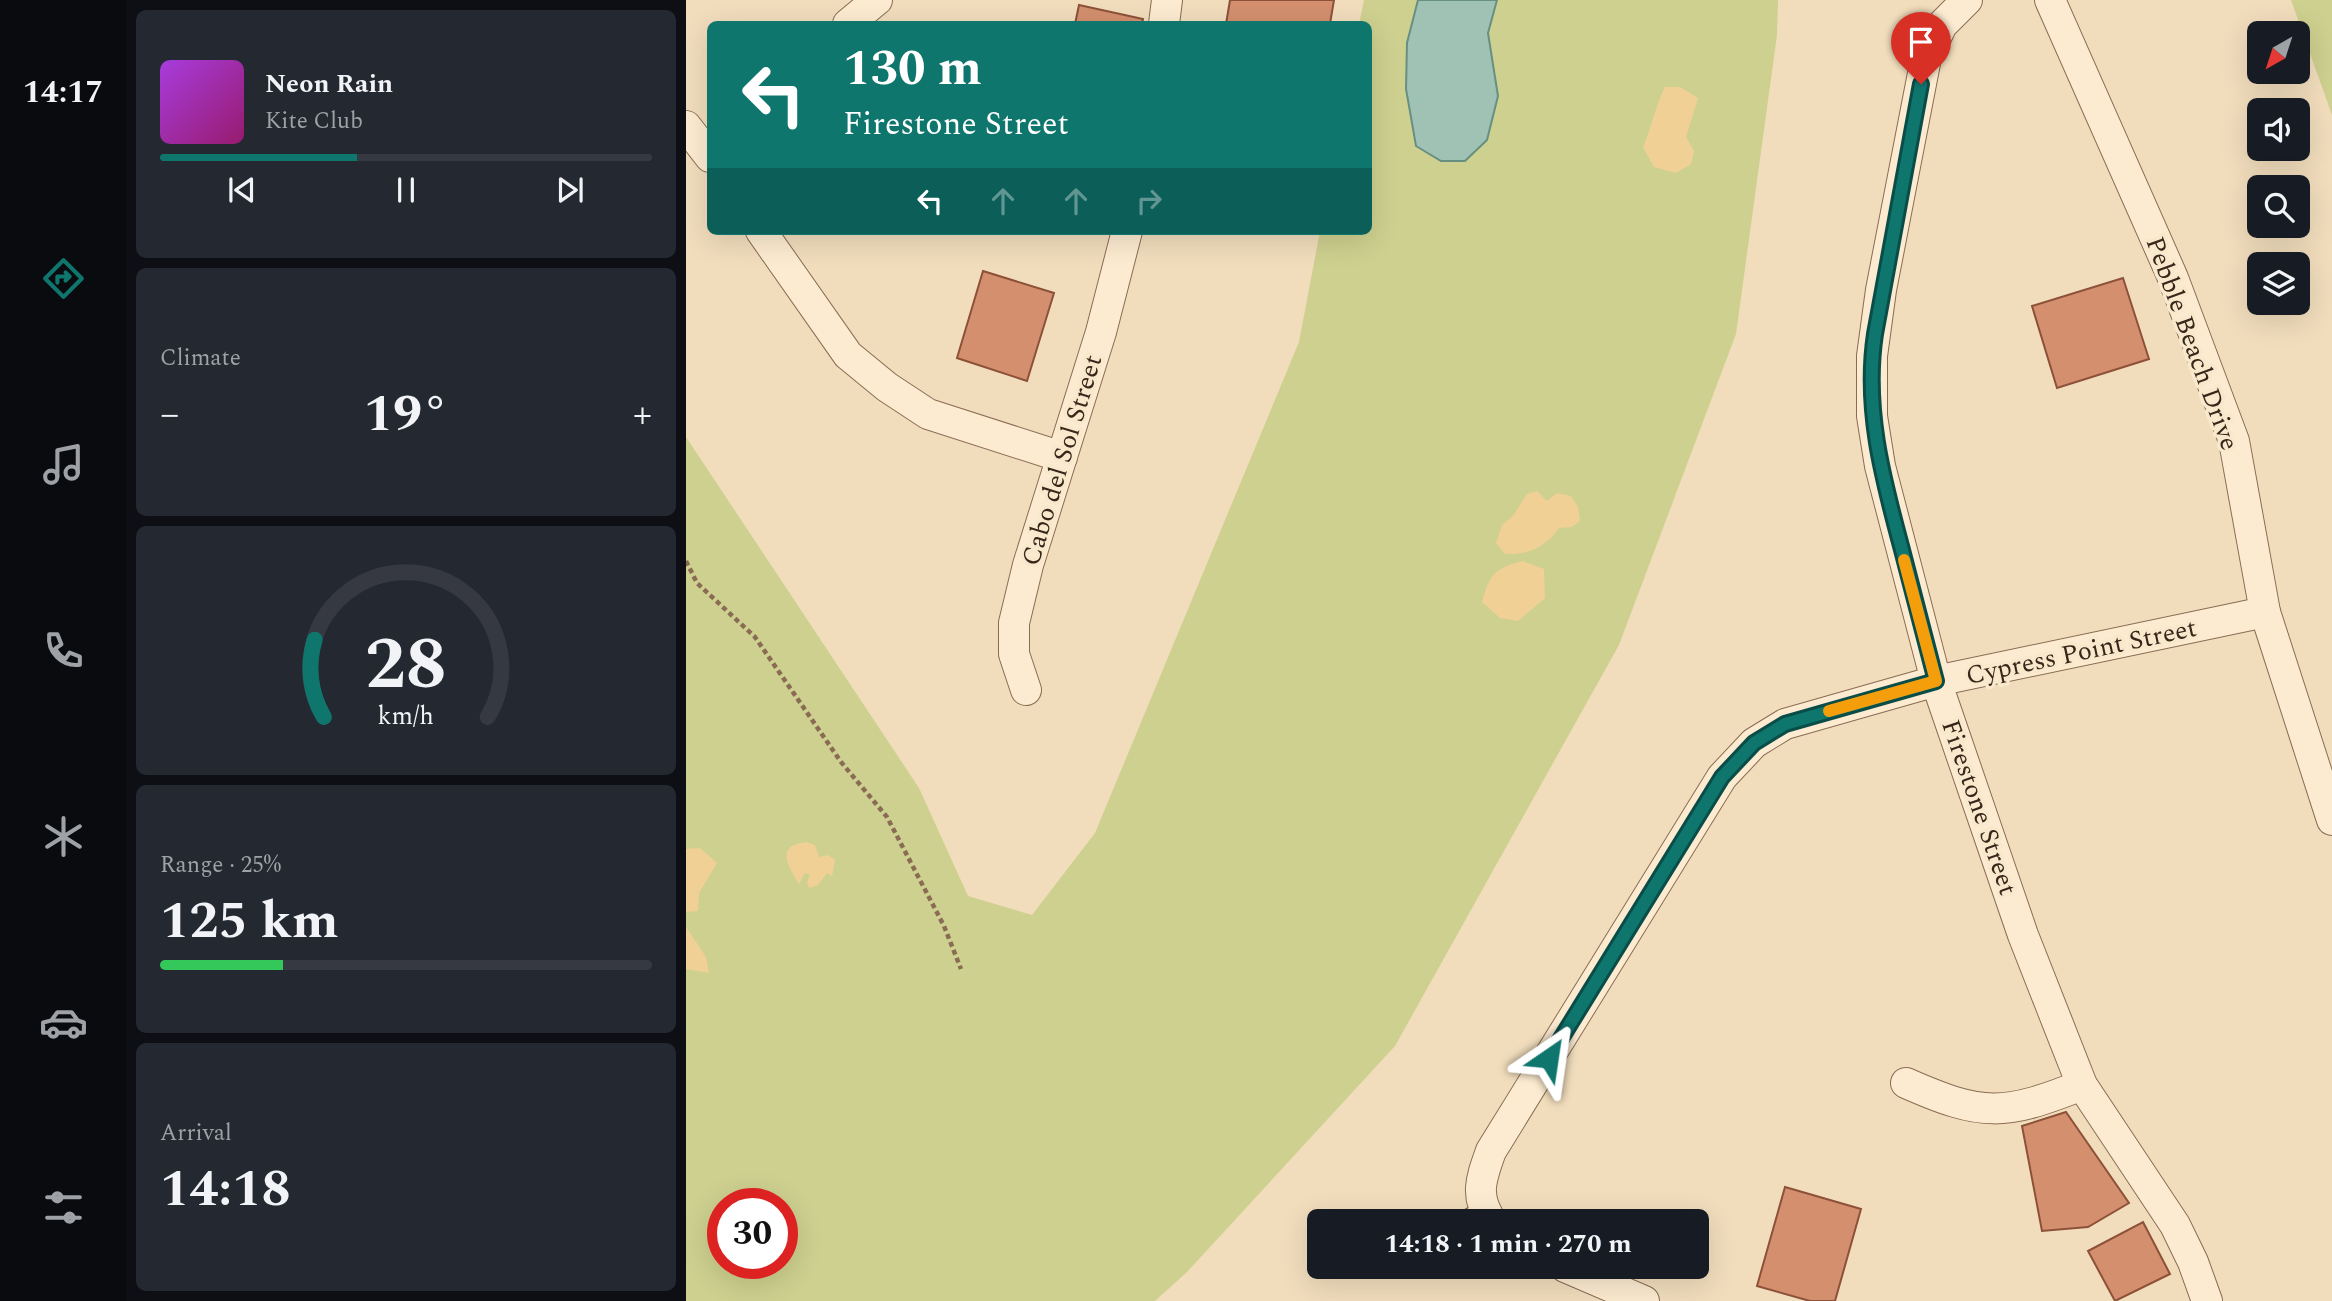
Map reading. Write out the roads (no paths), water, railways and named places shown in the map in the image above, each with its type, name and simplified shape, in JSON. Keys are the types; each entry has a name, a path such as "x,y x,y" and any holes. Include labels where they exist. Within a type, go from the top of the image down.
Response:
{"street":[{"path":"852,21 877,0"},
{"path":"1164,21 1167,0"},
{"name":"Firestone Street","path":"1966,0 1942,25 1926,58 1881,290 1872,356 1872,416 1880,466 1936,681 2024,935 2082,1085 2175,1225 2193,1262 2207,1301"},
{"name":"Pebble Beach Drive","path":"2050,0 2173,278 2234,442 2265,612 2332,820"},
{"path":"764,235 848,355 887,387 928,414 1062,457"},
{"name":"Cabo del Sol Street","path":"1026,690 1014,654 1014,623 1101,332 1126,235"},
{"name":"Cypress Point Street","path":"1478,1209 1480,1182 1491,1152 1722,777 1754,743 1785,724 1936,681 2265,612"},
{"path":"1906,1083 1948,1101 1978,1108 2009,1109 2038,1102 2082,1085"},
{"path":"1593,1279 1644,1301"}]}
